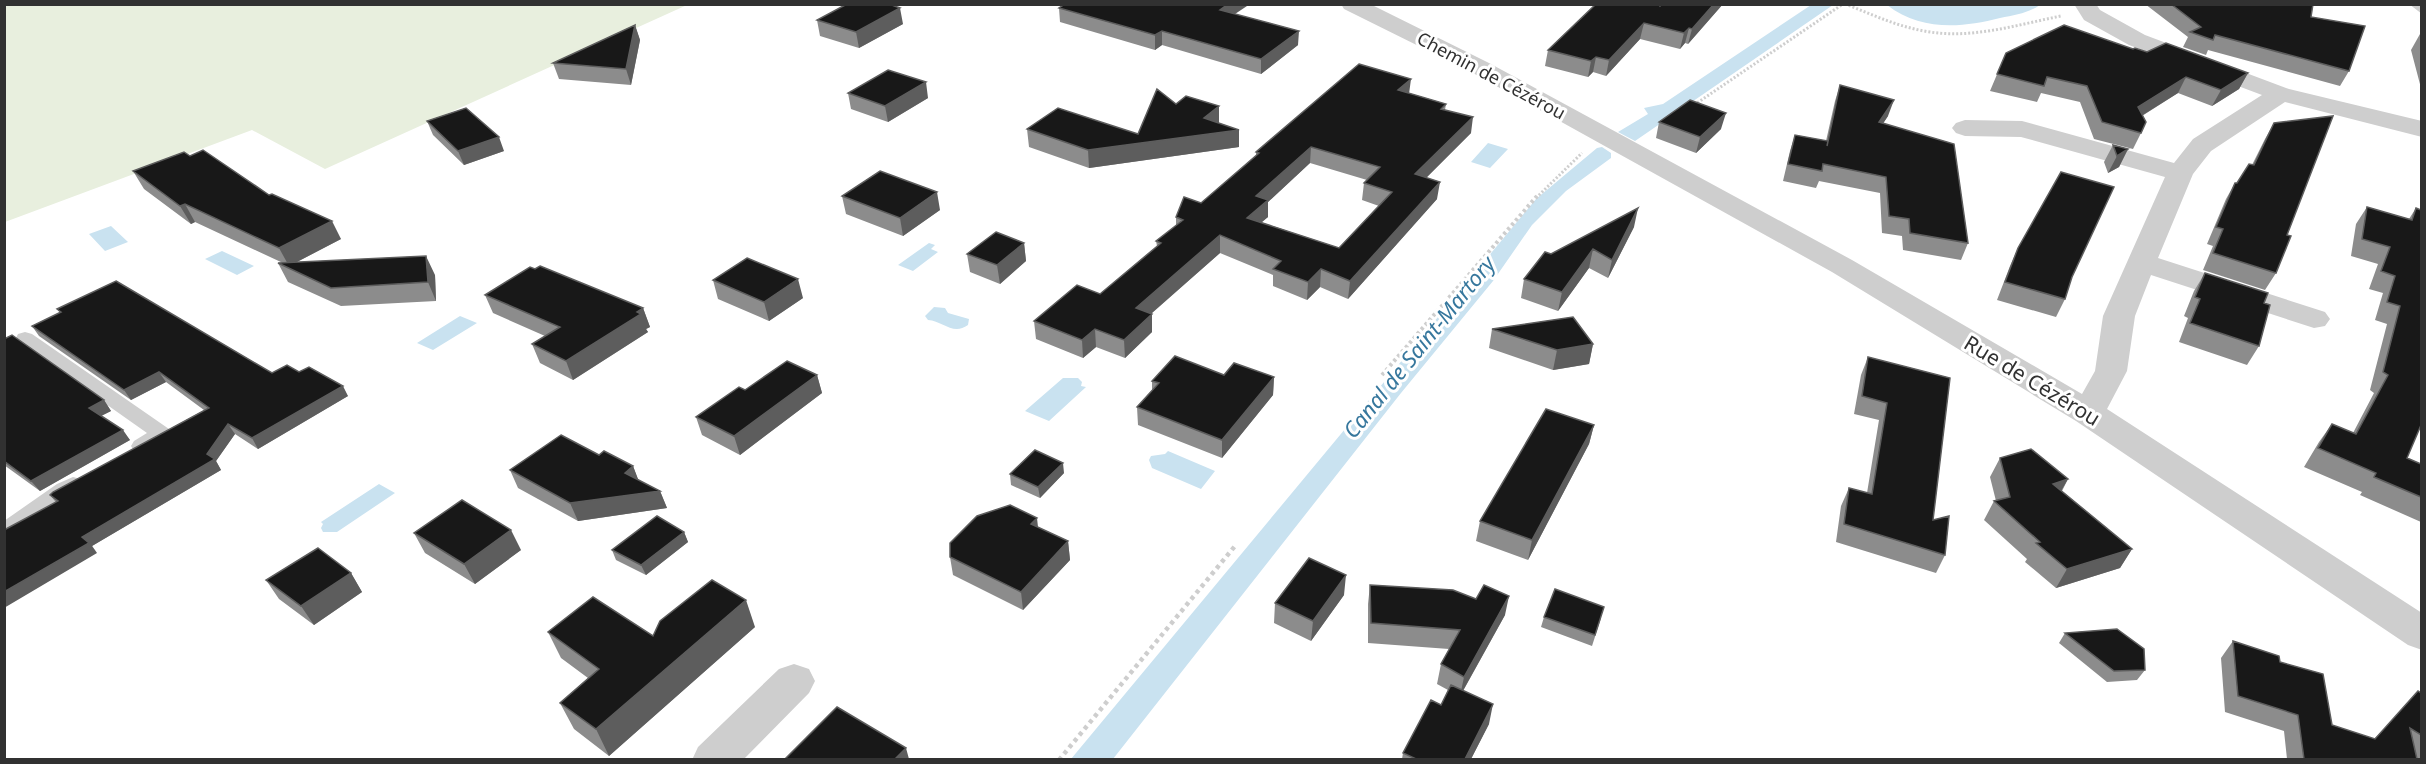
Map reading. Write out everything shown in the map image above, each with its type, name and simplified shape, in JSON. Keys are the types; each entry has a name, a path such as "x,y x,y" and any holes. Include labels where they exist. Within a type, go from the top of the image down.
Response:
{"street":[{"name":"Chemin de Cézérou","path":"1352,4 1480,68 1618,143"},
{"path":"2088,10 2137,40 2281,94 2421,129"},
{"path":"2088,413 2111,371 2119,316 2180,173 2202,145 2281,94"},
{"path":"1965,128 2022,129 2180,173"},
{"name":"Rue de Cézérou","path":"1618,143 1803,244 2088,413 2421,634"},
{"path":"2141,262 2314,319"},
{"path":"714,759 794,681"}],"lane":[{"path":"2415,4 2421,10"},
{"path":"25,338 162,434 122,457"},
{"path":"4,532 17,525 52,496 92,473"}],"path":[{"path":"1694,106 1844,4 1908,28 1939,33 1977,32 2088,10"},
{"path":"1382,375 1523,210 1574,159 1618,143"},
{"path":"1059,759 1235,546"}],"green space":[{"path":"5,5 687,5 325,169 252,130 5,222"}],"water":[{"path":"1811,5 1833,5 1635,141 1618,132 1648,114 1644,108 1663,104"},
{"path":"1887,5 2040,5 2016,15 1971,24 1942,25 1914,19"},
{"path":"1488,143 1508,149 1490,168 1471,162"},
{"name":"Canal de Saint-Martory","path":"1602,147 1611,153 1611,158 1566,191 1532,225 1493,281 1401,393 1113,759 1071,759 1536,199 1597,148"},
{"path":"111,226 128,242 105,251 89,234"},
{"path":"929,243 935,245 931,249 938,252 913,271 898,265"},
{"path":"222,251 254,266 237,275 205,259"},
{"path":"934,307 945,308 948,313 969,319 968,325 953,329 928,320 925,316"},
{"path":"460,316 477,323 433,350 417,343"},
{"path":"1063,378 1078,378 1082,382 1081,386 1086,387 1049,421 1025,411"},
{"path":"1168,451 1215,471 1201,489 1152,468 1149,460 1151,456 1165,454"},
{"path":"379,484 395,493 337,532 323,532 321,522"}],"building":[{"path":"847,4 889,4 900,8 856,32 817,20"},
{"path":"1065,4 1228,4 1220,10 1299,31 1261,59 1162,31 1155,35 1059,8"},
{"path":"1596,4 1659,4 1660,6 1662,4 1714,4 1692,29 1689,28 1684,33 1644,23 1609,60 1596,57 1591,61 1548,50"},
{"path":"2171,4 2313,4 2311,17 2365,26 2349,71 2215,35 2213,40 2190,32 2201,27"},
{"path":"635,25 626,69 553,63"},
{"path":"2064,25 2147,52 2166,43 2248,73 2221,90 2186,77 2138,107 2146,122 2141,133 2102,122 2087,86 2047,77 2044,86 1997,74 2006,53"},
{"path":"1359,64 1411,79 1398,90 1446,104 1441,109 1473,117 1415,174 1440,182 1350,281 1321,269 1308,282 1273,269 1281,261 1220,235 1136,308 1152,314 1124,340 1095,329 1082,340 1034,321 1077,285 1100,294 1161,243 1156,241 1183,220 1176,217 1184,197 1201,203 1259,153 1256,152","holes":["1311,147 1380,167 1364,183 1392,192 1339,248 1247,218 1268,200 1256,196"]},
{"path":"888,70 926,82 885,106 848,93"},
{"path":"1840,85 1894,100 1879,122 1954,144 1968,243 1910,233 1909,219 1889,216 1886,177 1823,164 1822,171 1788,164 1795,135 1828,141 1827,146"},
{"path":"1157,89 1176,104 1186,96 1219,106 1204,118 1239,130 1088,150 1027,129 1058,108 1138,134"},
{"path":"1690,100 1726,113 1700,137 1659,122"},
{"path":"466,108 499,137 458,151 427,121"},
{"path":"2333,116 2287,235 2291,236 2276,273 2213,253 2223,229 2216,227 2235,183 2249,164 2254,165 2274,123"},
{"path":"2113,145 2128,149 2117,156"},
{"path":"203,150 269,195 272,194 332,221 279,248 185,204 180,206 133,171 184,152 190,156"},
{"path":"880,171 937,192 900,218 842,196"},
{"path":"2061,172 2114,187 2072,277 2065,299 2005,282 2018,248"},
{"path":"2367,207 2412,220 2416,208 2421,210 2421,425 2407,458 2421,464 2421,497 2374,477 2376,473 2318,448 2332,424 2356,434 2388,375 2383,372 2400,306 2387,302 2395,276 2381,271 2390,247 2362,239"},
{"path":"1638,208 1612,260 1593,249 1562,292 1524,279 1545,252 1551,254"},
{"path":"996,232 1024,243 997,265 967,254"},
{"path":"426,256 428,282 331,288 278,263"},
{"path":"747,258 798,279 764,302 713,280"},
{"path":"540,266 643,308 637,312 641,314 566,361 532,344 560,327 485,295 530,267 535,269"},
{"path":"2205,273 2268,293 2264,303 2270,305 2259,346 2190,323 2200,299 2195,297"},
{"path":"116,281 272,373 287,365 299,372 309,367 343,386 252,438 228,424 207,454 215,459 82,537 89,543 4,592 4,530 58,501 50,495 53,492 209,408 159,372 124,390 32,326 61,312 57,309"},
{"path":"1573,317 1593,344 1557,350 1492,329"},
{"path":"12,335 104,400 89,408 123,430 31,481 4,461 4,339"},
{"path":"1175,356 1224,375 1234,363 1274,377 1222,440 1137,407 1159,383 1152,381"},
{"path":"1868,357 1950,378 1933,520 1949,516 1945,555 1844,524 1849,488 1872,494 1887,403 1862,396"},
{"path":"787,361 817,375 734,436 696,417 739,387 745,390"},
{"path":"1546,409 1594,425 1532,540 1480,521"},
{"path":"561,435 599,455 604,451 633,466 625,473 660,491 570,503 510,470"},
{"path":"2031,449 2068,479 2053,484 2132,549 2067,569 2036,543 2040,542 1994,501 2010,497 2000,458"},
{"path":"1035,450 1063,463 1038,487 1010,474"},
{"path":"462,500 511,530 464,564 414,533"},
{"path":"1010,505 1037,518 1031,524 1068,541 1021,592 950,557 950,543 977,516"},
{"path":"657,516 684,532 641,565 612,550"},
{"path":"318,548 351,573 301,606 266,580"},
{"path":"1309,558 1346,575 1313,621 1275,603"},
{"path":"712,580 746,600 596,729 560,703 599,669 548,632 593,597 653,636 660,621"},
{"path":"1370,585 1453,590 1476,599 1484,585 1509,596 1464,677 1441,664 1460,630 1371,623"},
{"path":"1555,589 1604,607 1595,635 1544,617"},
{"path":"2117,629 2144,649 2145,670 2114,671 2065,633"},
{"path":"2233,641 2279,656 2280,662 2323,674 2332,725 2375,739 2418,691 2421,693 2421,735 2410,728 2417,759 2304,759 2298,715 2238,696"},
{"path":"1451,685 1493,704 1465,759 1416,759 1403,753 1431,700 1441,705"},
{"path":"837,707 906,748 895,759 785,759"}]}
